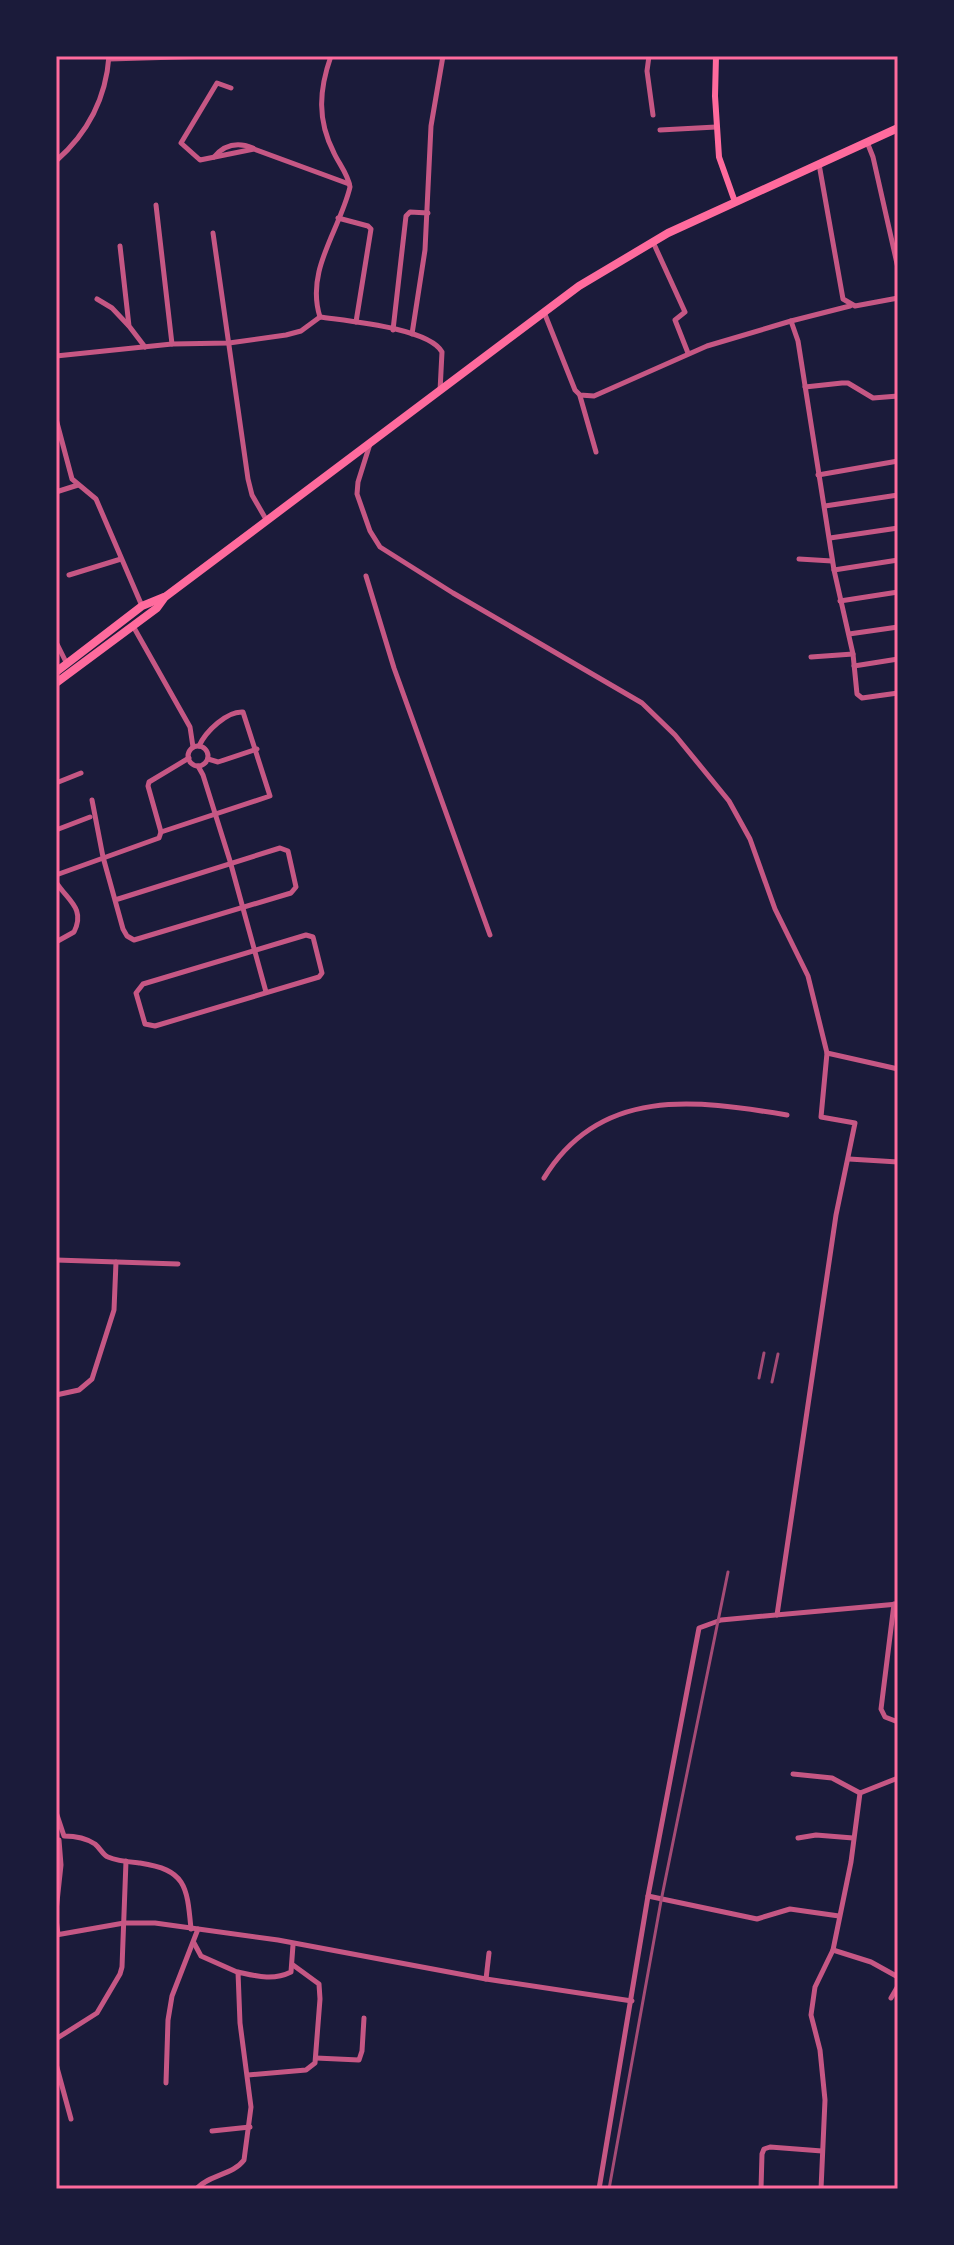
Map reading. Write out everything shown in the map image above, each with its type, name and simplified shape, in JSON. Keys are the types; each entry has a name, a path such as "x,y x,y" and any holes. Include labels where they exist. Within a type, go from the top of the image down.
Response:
{"highway":[{"path":"56,683 157,608 165,597 589,279 653,242 898,128"},
{"path":"56,672 142,606 165,597"}],"main road":[{"path":"716,56 719,157 735,202"}],"street":[{"path":"56,161 76,143 93,115 105,84 109,58 213,56"},
{"path":"320,317 320,266 350,184 332,150 321,115 322,82 331,56"},
{"path":"412,334 428,213 430,134 443,56"},
{"path":"649,56 647,71 653,115"},
{"path":"231,88 217,83 181,143 197,159 214,157 229,145 244,144 350,184"},
{"path":"660,130 716,127"},
{"path":"867,142 898,268"},
{"path":"819,163 843,299 851,305"},
{"path":"156,205 172,344"},
{"path":"393,330 406,216 410,212 428,213"},
{"path":"338,218 371,229 356,322"},
{"path":"213,233 248,479 258,508 267,522"},
{"path":"653,242 685,312 675,320 688,353"},
{"path":"120,246 129,326"},
{"path":"580,395 594,396 688,353 791,321 851,305 898,298"},
{"path":"97,299 112,308 145,347"},
{"path":"544,311 575,390 580,395 596,452"},
{"path":"56,356 172,344 229,343 286,335 301,331 320,317 412,334 433,342 442,352 440,391"},
{"path":"791,321 796,332 832,561 853,654 857,694 859,697 898,694"},
{"path":"805,387 848,383 873,398 898,396"},
{"path":"56,419 69,471 78,485 96,499 142,606"},
{"path":"370,443 357,494 370,531 380,547 642,703 675,735 737,812 756,852 775,909 808,976 827,1053 821,1117 855,1123 836,1215 777,1611"},
{"path":"818,475 898,461"},
{"path":"56,492 78,485"},
{"path":"825,506 898,495"},
{"path":"830,538 898,528"},
{"path":"69,575 121,559"},
{"path":"799,559 832,561"},
{"path":"834,570 898,560"},
{"path":"366,576 394,668 490,935"},
{"path":"840,601 898,592"},
{"path":"133,626 190,727 196,746"},
{"path":"849,634 898,627"},
{"path":"56,642 67,664"},
{"path":"811,657 853,654"},
{"path":"854,666 898,659"},
{"path":"56,875 159,838 161,832 149,782 189,758 206,734 232,713 241,711 245,714 257,749 270,796 161,832"},
{"path":"196,746 207,750 208,759"},
{"path":"208,759 218,762 257,749"},
{"path":"189,758 198,766 216,814 266,992"},
{"path":"198,766 208,759"},
{"path":"56,783 81,773"},
{"path":"92,800 115,900 125,933 134,940 296,890 288,851 280,848 230,861 115,900"},
{"path":"56,830 90,817"},
{"path":"56,882 74,902 78,914 74,932 56,942"},
{"path":"306,935 313,937 322,975 266,992 153,1027 145,1024 136,993 143,984 306,935"},
{"path":"827,1053 898,1069"},
{"path":"544,1178 557,1156 578,1137 607,1120 642,1107 665,1104 727,1107 787,1115"},
{"path":"849,1159 898,1162"},
{"path":"56,1260 178,1264"},
{"path":"56,1395 79,1390 92,1379 114,1310 116,1262"},
{"path":"599,2189 648,1896 699,1628 721,1620 777,1611 896,1604 881,1709 883,1716 898,1722"},
{"path":"793,1774 832,1778 860,1793 898,1778"},
{"path":"821,2189 825,2100 820,2050 811,2015 815,1987 833,1950 851,1862 860,1793"},
{"path":"56,1812 61,1865 56,1911"},
{"path":"798,1838 816,1835 853,1838"},
{"path":"60,1839 85,1839 95,1844 107,1857 162,1866 182,1880 195,1929 193,1943 172,1996 166,2083"},
{"path":"56,2039 97,2013 120,1974 126,1861"},
{"path":"648,1896 757,1919 790,1909 839,1916"},
{"path":"56,1919 57,1934 124,1923 155,1923 632,2001"},
{"path":"193,1943 201,1956 258,1977 279,1977 291,1972 293,1945"},
{"path":"833,1950 871,1962 898,1977"},
{"path":"486,1979 489,1953"},
{"path":"248,2075 306,2070 316,2058 319,1984 293,1965"},
{"path":"196,2189 208,2178 240,2166 244,2160 251,2107 240,2023 238,1972"},
{"path":"891,1998 898,1986"},
{"path":"316,2058 359,2060 364,2018"},
{"path":"56,2064 71,2119"},
{"path":"212,2131 250,2127"},
{"path":"761,2189 764,2149 822,2151"}],"railway":[{"path":"759,1378 764,1353"},
{"path":"772,1382 778,1354"},
{"path":"609,2189 661,1901 728,1572"}]}
